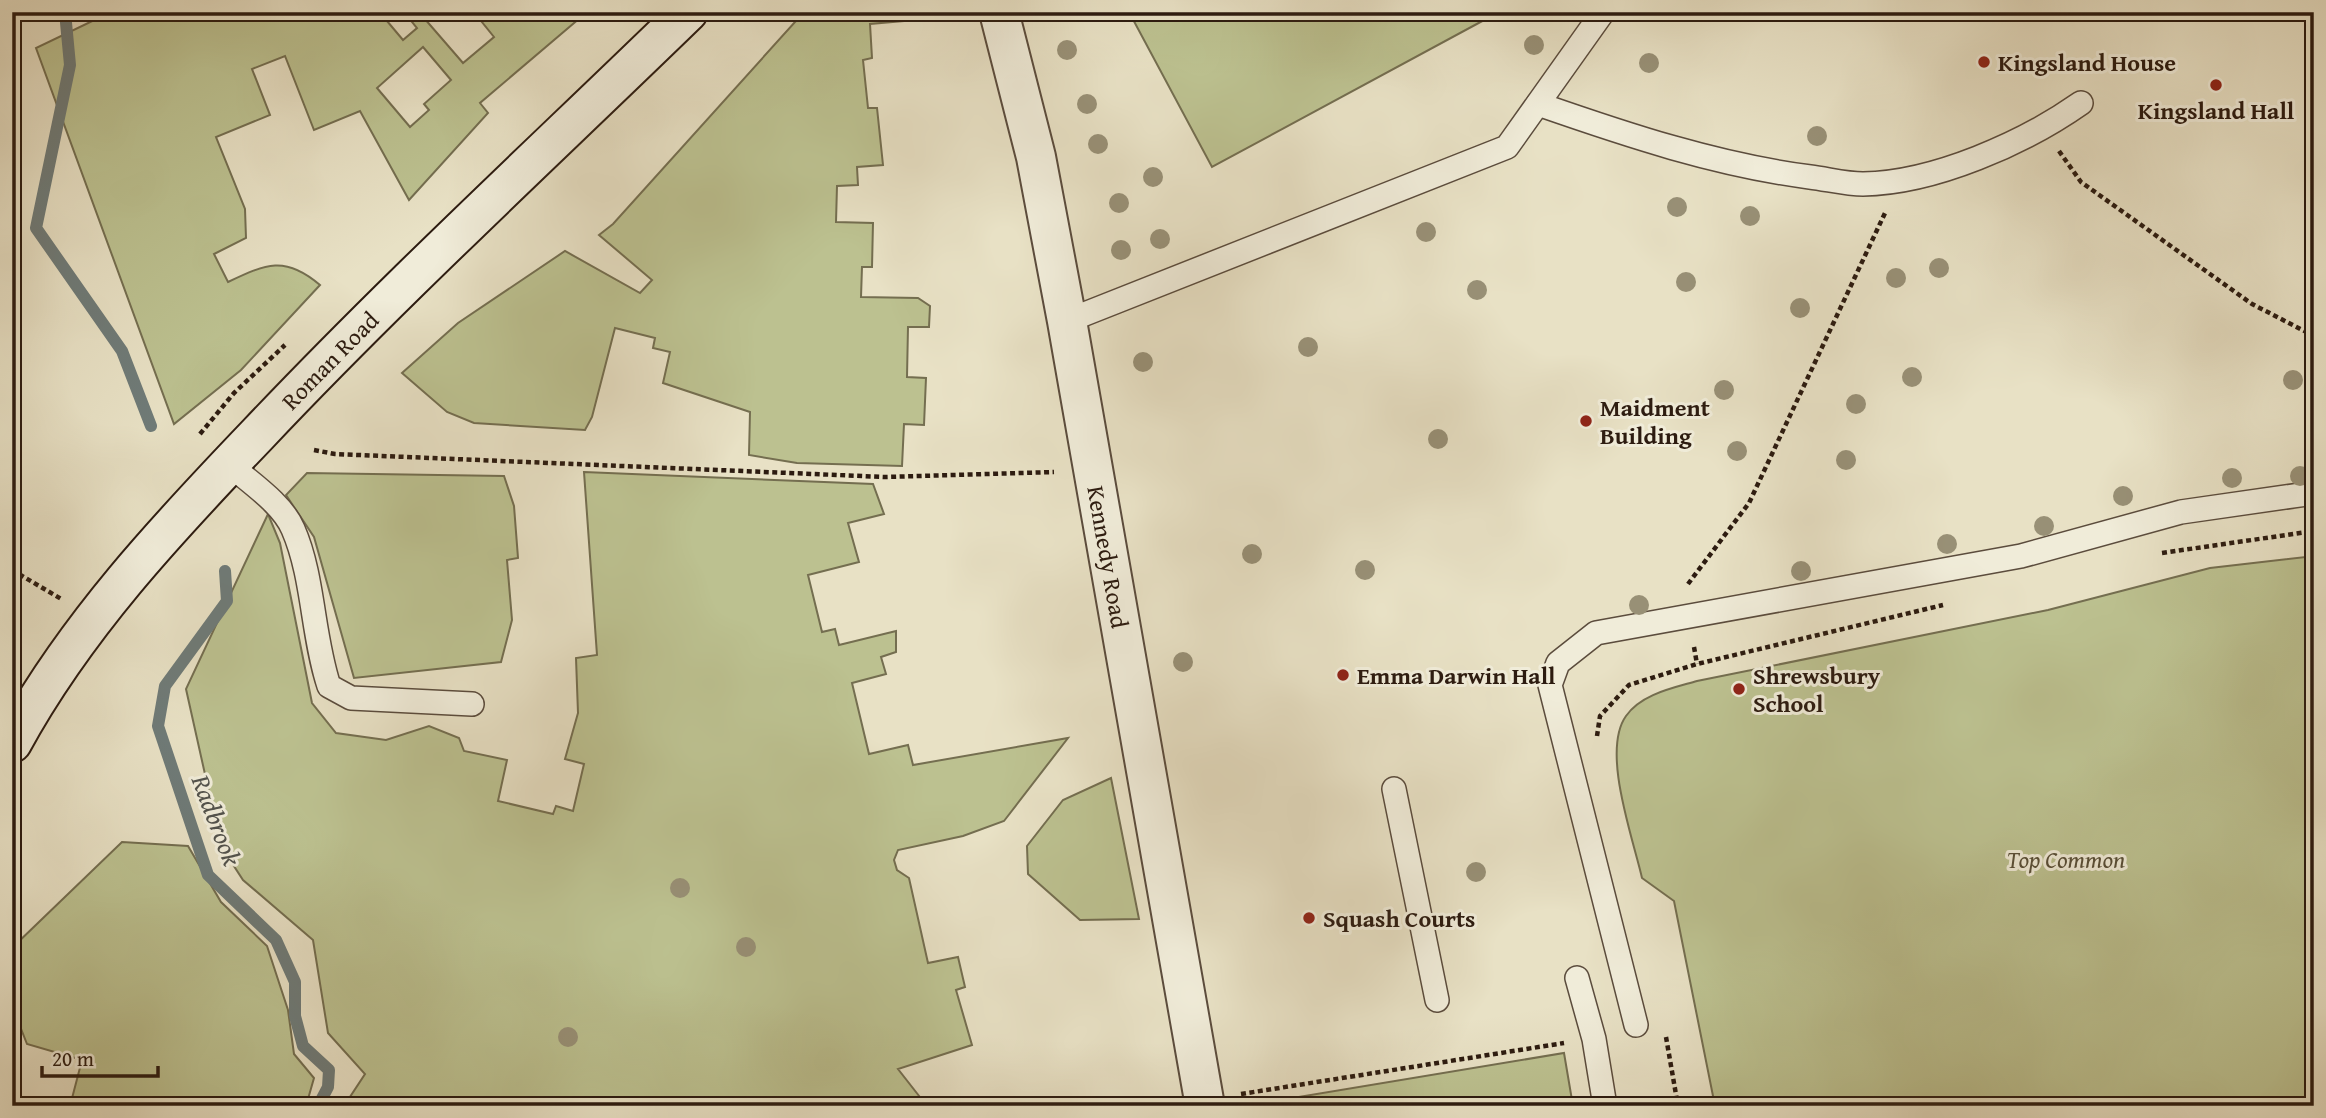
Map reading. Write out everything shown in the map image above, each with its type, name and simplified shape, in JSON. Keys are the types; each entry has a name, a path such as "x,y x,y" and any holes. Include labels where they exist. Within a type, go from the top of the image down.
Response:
{"street":[{"name":"Roman Road","path":"12,743 31,709 99,610 229,464 352,334 688,12"},
{"name":"Kennedy Road","path":"999,12 1036,158 1067,321 1204,1102"}],"lane":[{"path":"1067,321 1507,147 1603,12"},
{"path":"1538,104 1623,133 1756,170 1863,184 1931,174 2044,129 2081,103"},
{"path":"229,464 269,499 293,527 303,566 318,655 329,686 351,698 472,704"},
{"path":"1636,1025 1550,685 1558,663 1596,633 2021,556 2181,512 2314,493"},
{"path":"1394,789 1437,1000"},
{"path":"1577,978 1594,1039 1605,1106"}],"path":[{"path":"2044,129 2081,181 2252,304 2314,336"},
{"path":"1689,616 1686,586 1749,503 1886,212 1931,174"},
{"path":"314,450 335,454 885,477 1052,472 1092,465"},
{"path":"2155,554 2314,531"},
{"path":"12,570 64,601"},
{"path":"1595,743 1601,716 1629,685 1697,664 1953,603"},
{"path":"1694,650 1697,664"},
{"path":"1665,1033 1678,1106"},
{"path":"1204,1102 1594,1039"}],"green space":[{"path":"111,12 397,12 387,21 403,40 417,28 404,12 430,12 424,18 463,63 494,37 482,22 493,12 587,12 480,103 488,113 409,200 360,111 314,130 285,56 252,69 270,115 216,137 245,209 246,238 214,254 228,282 265,267 286,266 296,269 320,285 241,370 174,424 36,48","holes":["423,47 451,80 424,104 429,110 410,127 377,88"]},
{"path":"804,12 925,12 926,19 870,24 872,58 863,60 868,108 877,108 883,165 857,167 858,185 837,186 836,222 873,223 872,267 862,267 861,297 918,298 930,306 929,327 908,327 907,377 926,378 924,425 904,424 902,466 797,463 749,455 750,412 663,383 670,352 653,348 655,338 615,328 592,417 585,430 474,423 447,412 402,373 458,323 565,251 640,293 652,280 599,235 613,224"},
{"path":"1129,12 1499,12 1212,167"},
{"path":"584,472 873,484 884,514 848,523 859,562 808,575 822,632 835,629 839,645 896,631 896,652 881,657 886,674 852,683 869,754 908,745 913,765 1068,738 1004,821 963,836 898,850 894,860 897,870 909,878 928,963 958,957 965,987 956,990 972,1045 898,1069 923,1101 911,1106 344,1106 365,1074 328,1033 313,940 243,880 221,846 186,689 268,514 280,543 312,703 336,733 386,740 429,726 459,738 464,751 507,760 498,801 553,814 556,806 573,811 584,764 565,759 578,713 576,658 597,655"},
{"path":"307,473 504,476 514,506 518,558 507,560 512,620 501,662 354,678 314,537 286,495"},
{"name":"Top Common","path":"2314,556 2314,1106 1715,1106 1674,901 1642,878 1621,795 1617,750 1619,731 1632,708 1658,693 1697,681 2048,610 2210,568"},
{"path":"1111,778 1139,919 1080,920 1028,874 1027,846 1063,800"},
{"path":"122,842 188,846 221,902 267,946 288,1010 294,1054 314,1078 306,1106 70,1106 82,1060 27,1044 12,1006 12,948"},
{"path":"1564,1053 1573,1106 1244,1106"}],"waterway":[{"name":"Radbrook","path":"65,12 70,65 36,228 122,351 151,426"},
{"name":"Radbrook","path":"225,571 227,601 165,686 158,726 208,875 276,940 295,982 295,1016 303,1046 329,1070 328,1087 318,1106"}],"place":[{"name":"Kingsland House","path":"1984,62"},
{"name":"Kingsland Hall","path":"2216,85"},
{"name":"Maidment Building","path":"1586,421"},
{"name":"Emma Darwin Hall","path":"1343,675"},
{"name":"Shrewsbury School","path":"1739,689"},
{"name":"Squash Courts","path":"1309,918"}]}
